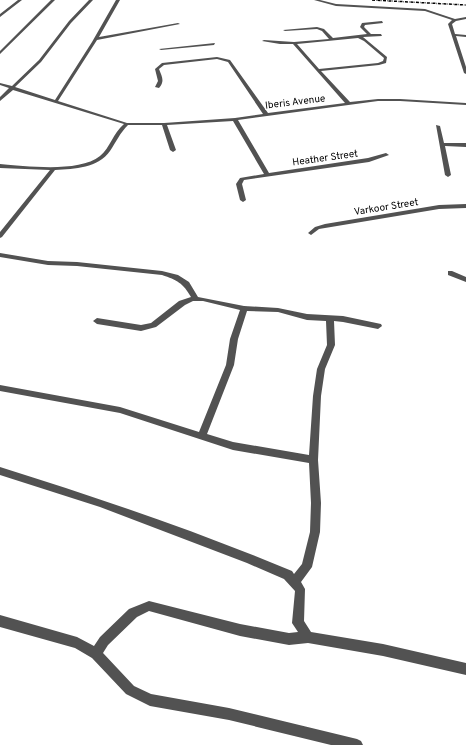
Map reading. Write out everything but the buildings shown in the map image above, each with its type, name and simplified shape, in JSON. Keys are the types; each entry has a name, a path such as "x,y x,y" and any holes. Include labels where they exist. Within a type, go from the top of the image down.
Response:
{"street":[{"path":"0,16 20,0"},
{"path":"0,53 53,0"},
{"path":"0,100 44,56 70,22 91,0"},
{"path":"56,101 96,39 118,0"},
{"path":"316,0 336,6 425,10 455,20"},
{"path":"466,18 450,22 466,73"},
{"path":"370,34 362,27 362,24 382,22"},
{"path":"96,39 178,24"},
{"path":"285,30 316,28 323,30 332,38"},
{"path":"264,41 294,43 332,38 359,37 370,34 381,35"},
{"path":"454,35 466,36"},
{"path":"318,70 379,64 386,61 386,58 365,40 359,37"},
{"path":"294,43 348,103"},
{"path":"161,49 214,44"},
{"path":"187,46 194,60"},
{"path":"459,51 466,51"},
{"path":"157,87 161,84 162,80 157,70 159,66 166,63 217,58 227,60 266,114"},
{"name":"Iberis Avenue","path":"0,84 126,124 164,124 235,119 348,103 400,100 466,104"},
{"path":"235,119 267,174"},
{"path":"0,166 54,168 85,166 101,158 121,128 126,124"},
{"path":"164,124 173,150"},
{"path":"438,126 448,175"},
{"path":"442,144 466,146"},
{"name":"Heather Street","path":"243,200 240,190 240,181 247,177 369,160 386,155"},
{"path":"0,236 54,168"},
{"name":"Varkoor Street","path":"311,233 317,228 325,226 439,207 466,206"},
{"path":"0,255 48,263 77,264 162,273 176,277 187,284 196,299"},
{"path":"450,273 466,280"},
{"path":"97,321 141,328 153,325 182,303 196,299 244,308 278,310 307,317 330,320 343,319 378,326"},
{"path":"202,436 230,365 234,339 244,308"},
{"path":"294,583 307,567 315,532 316,503 313,460 317,396 321,369 331,345 330,320"},
{"path":"0,388 120,410 233,446 313,460"},
{"path":"0,471 100,503 248,558 288,575 300,589 298,623 308,637"},
{"path":"96,654 104,641 133,613 149,606 240,630 289,639 308,637 383,650 466,669"},
{"path":"0,621 77,642 96,654 130,690 150,700 229,714 357,745"}],"railway":[{"path":"372,0 466,5"}]}
